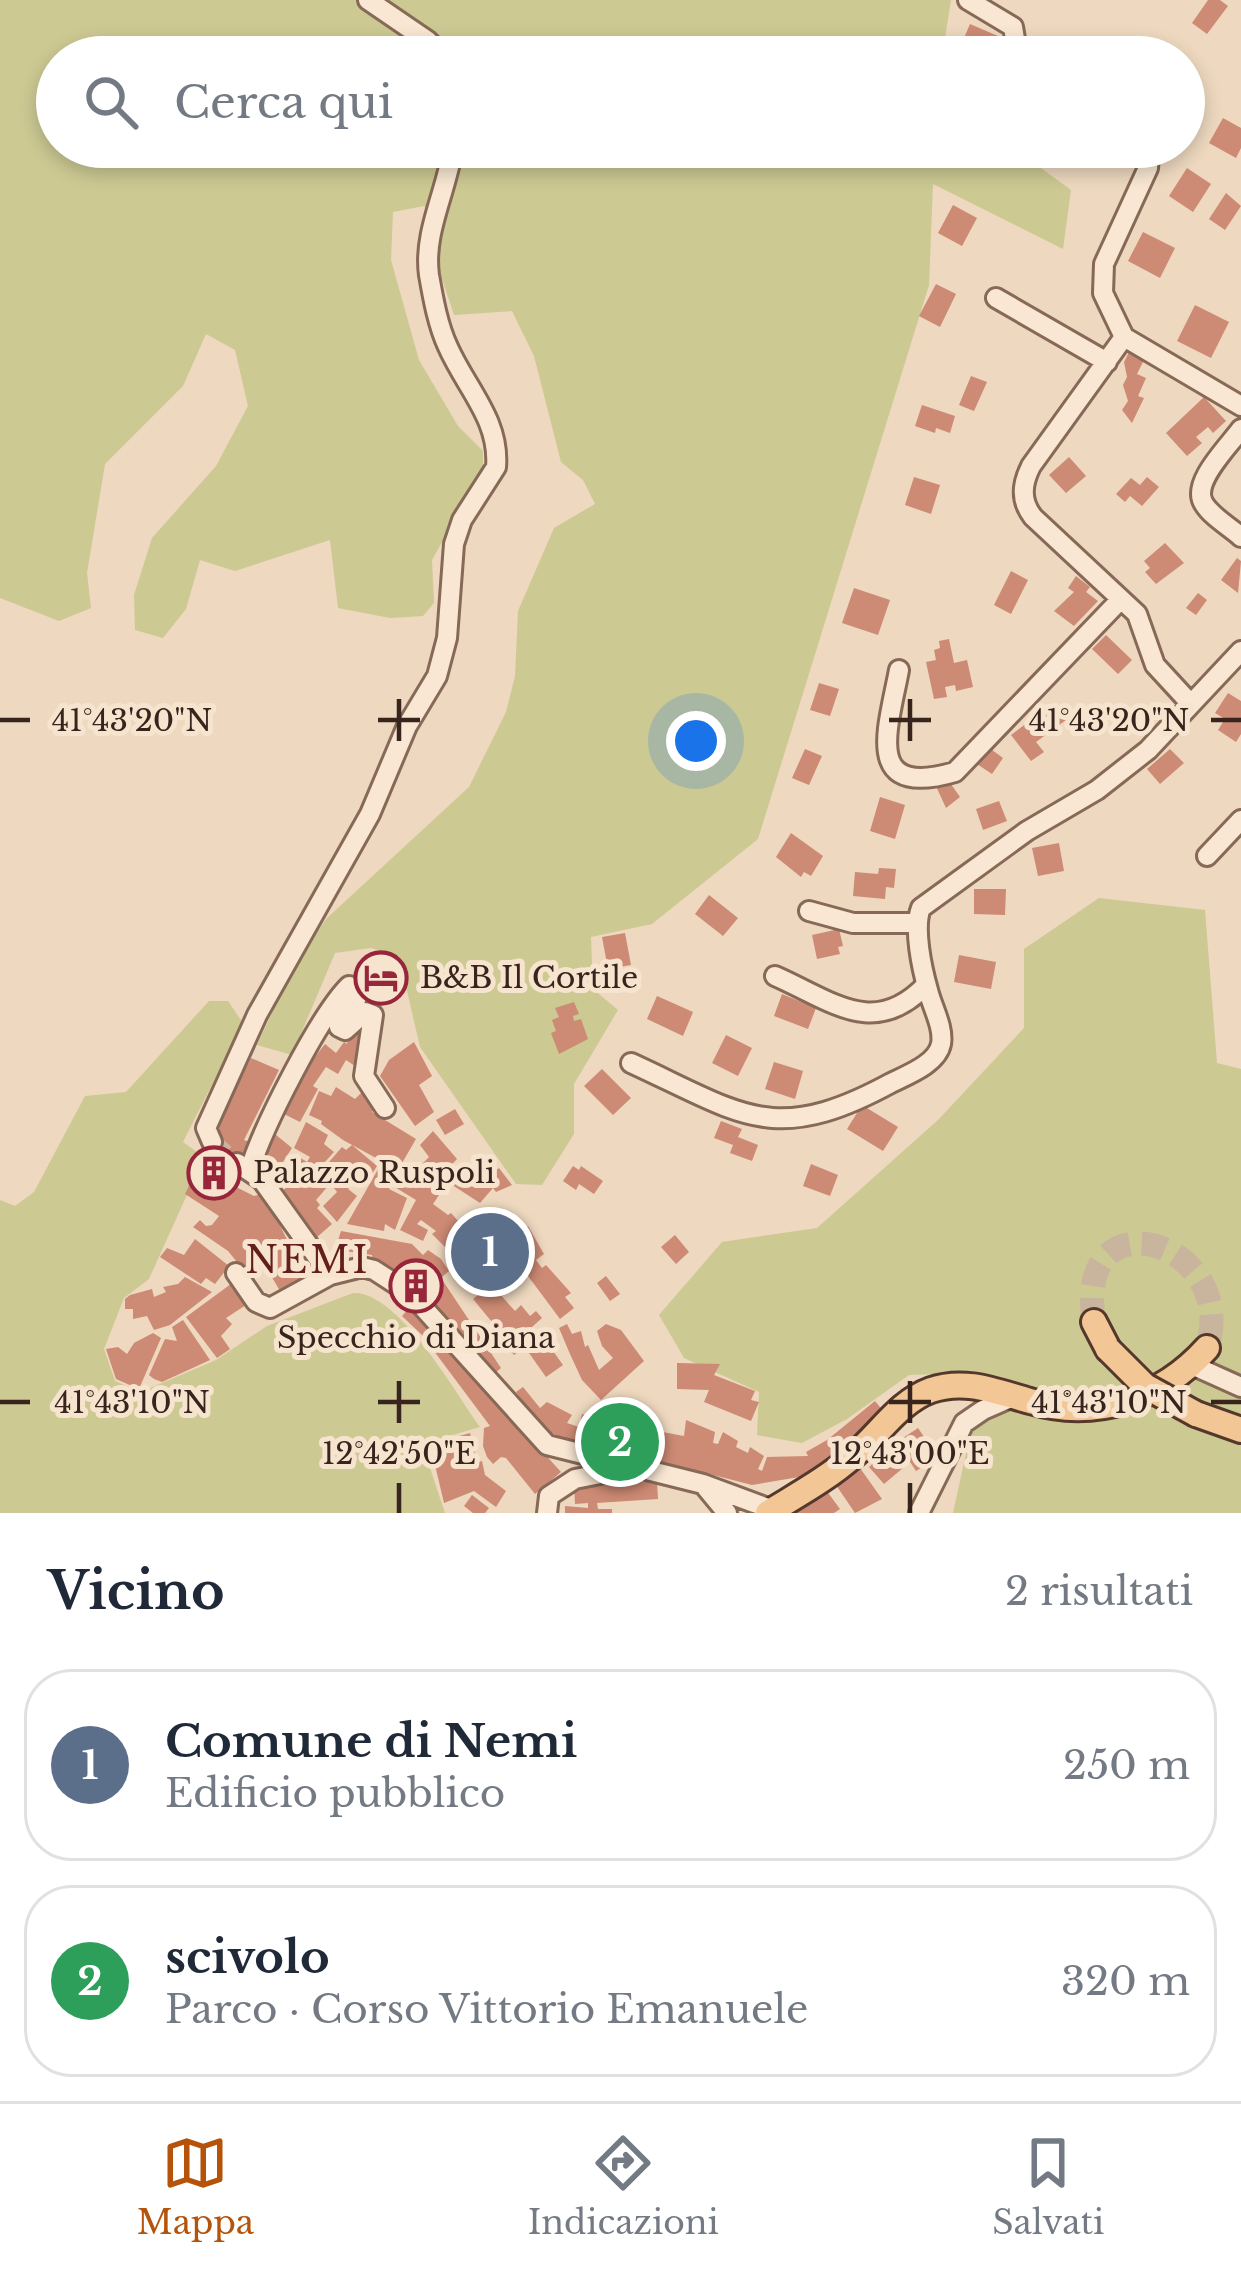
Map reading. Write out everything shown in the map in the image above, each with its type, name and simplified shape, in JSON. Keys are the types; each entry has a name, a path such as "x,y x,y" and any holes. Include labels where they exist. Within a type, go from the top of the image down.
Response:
{"main road":[{"path":"1095,1327 1108,1349 1145,1386 1196,1414 1241,1430"},
{"path":"771,1511 844,1464 908,1402 927,1391 967,1385 1056,1407 1103,1406 1159,1388 1200,1356"}],"street":[{"path":"368,0 421,36"},
{"path":"968,0 1013,27 1014,36"},
{"path":"210,1139 206,1128 257,1015 383,788 407,725 439,670 448,626 455,537 496,467 490,424 446,341 429,272 428,237 445,195 450,168"},
{"path":"1148,168 1101,279 1105,298 1124,337 1241,406"},
{"path":"996,298 1107,362"},
{"path":"1124,337 1031,466 1023,494 1033,517 1141,620 1158,669 1190,703"},
{"path":"1241,429 1207,476 1201,494 1205,506 1241,537"},
{"path":"899,670 886,742 888,762 898,774 921,782 955,772 1121,599"},
{"path":"631,1064 761,1120 829,1113 919,1068 937,1054 941,1036 926,985 917,923 926,904 1027,831 1097,790 1148,750 1241,651"},
{"path":"1207,856 1241,820"},
{"path":"808,911 853,923 917,923"},
{"path":"775,976 838,1004 877,1014 904,1007 926,985"},
{"path":"330,1275 272,1193 243,1166 320,1028 349,986 359,994 339,1027 347,1029 365,1012 373,1015 364,1076 385,1108"},
{"path":"236,1273 256,1302 270,1308 330,1275 362,1267 391,1279 547,1445 703,1484 771,1511"},
{"path":"1200,1356 1241,1387"},
{"path":"920,1513 964,1423 1015,1396"},
{"path":"548,1513 549,1496 560,1486 628,1464"},
{"path":"703,1484 726,1512 744,1497"}],"shaded area":[{"path":"0,0 951,0 945,36 36,36 36,168 1041,168 1071,190 1063,249 933,184 929,285 758,839 652,924 591,937 593,989 618,1010 574,1084 574,1134 542,1185 516,1184 420,1047 399,956 371,948 335,953 292,1055 257,1045 294,966 326,919 469,787 506,712 515,676 518,611 554,528 595,504 583,480 561,462 534,356 512,311 454,315 432,248 438,224 424,206 393,212 391,260 419,360 458,426 483,451 483,469 432,560 434,603 423,616 390,618 338,608 330,540 235,571 200,560 186,609 163,638 135,630 134,595 152,538 216,466 248,406 235,350 206,334 183,386 105,464 87,573 91,608 59,621 0,598"},
{"path":"1099,898 1205,910 1217,1063 1241,1069 1241,1513 953,1513 973,1421 973,1373 909,1375 847,1419 802,1443 757,1435 759,1392 684,1358 659,1315 722,1242 817,1228 938,1120 1024,1028 1024,949"},
{"path":"209,1001 228,1001 243,1023 183,1142 204,1157 149,1279 124,1298 104,1349 115,1381 141,1392 216,1360 267,1326 353,1293 370,1297 388,1308 424,1346 480,1427 422,1444 445,1513 0,1513 0,1200 15,1206 34,1192 85,1096 126,1092"}],"building":[{"path":"1208,0 1228,6 1207,34 1192,23"},
{"path":"970,24 998,36 965,36"},
{"path":"1223,118 1241,128 1236,158 1209,143"},
{"path":"1187,168 1211,184 1193,212 1169,196"},
{"path":"1226,193 1241,206 1225,230 1209,219"},
{"path":"953,205 977,218 962,246 938,233"},
{"path":"1143,232 1175,248 1160,278 1128,261"},
{"path":"936,284 956,294 940,327 919,316"},
{"path":"1195,305 1229,322 1211,358 1177,341"},
{"path":"1131,348 1146,356 1137,374 1146,378 1138,396 1144,398 1132,423 1122,410 1128,401 1124,362"},
{"path":"971,376 987,382 974,411 959,405"},
{"path":"1204,397 1226,421 1213,433 1208,427 1196,437 1202,443 1187,456 1166,433"},
{"path":"922,405 955,416 950,433 915,426"},
{"path":"1069,457 1086,476 1066,493 1049,475"},
{"path":"914,477 940,485 931,514 905,505"},
{"path":"1147,477 1159,487 1142,506 1130,496 1125,502 1116,494 1131,478 1140,485"},
{"path":"1165,543 1184,563 1156,584 1145,572 1150,568 1144,561"},
{"path":"1237,558 1241,561 1238,593 1221,580"},
{"path":"1011,571 1028,580 1011,614 994,605"},
{"path":"1076,576 1098,601 1074,626 1054,611 1074,592 1068,588"},
{"path":"854,588 890,600 878,635 842,623"},
{"path":"1198,593 1207,600 1196,615 1186,608"},
{"path":"1106,635 1132,660 1118,674 1092,649"},
{"path":"949,639 954,663 967,660 973,687 956,691 955,685 945,687 947,697 934,699 926,662 936,660 939,641"},
{"path":"819,683 839,689 830,716 810,710"},
{"path":"1228,693 1241,701 1241,734 1236,742 1218,730 1225,719 1215,713"},
{"path":"1053,703 1066,720 1036,742 1044,752 1031,761 1011,735"},
{"path":"988,747 1003,758 992,774 977,764"},
{"path":"805,749 822,756 809,785 792,778"},
{"path":"1170,749 1184,763 1160,784 1147,769"},
{"path":"946,777 960,797 946,808 935,784"},
{"path":"880,797 905,805 895,839 870,831"},
{"path":"999,801 1007,821 983,830 976,809"},
{"path":"791,833 823,856 811,876 804,872 801,877 776,857"},
{"path":"1059,843 1064,871 1038,876 1032,848"},
{"path":"879,868 896,869 894,888 886,887 885,899 853,896 855,872 878,874"},
{"path":"974,889 1006,889 1005,915 974,914"},
{"path":"709,895 738,918 723,936 695,914"},
{"path":"839,929 840,954 817,959 812,935"},
{"path":"625,933 631,965 608,969 602,937"},
{"path":"959,955 996,962 991,989 954,982"},
{"path":"375,968 394,975 389,988 370,981"},
{"path":"782,994 816,1008 808,1029 774,1016"},
{"path":"657,996 693,1012 683,1036 647,1019"},
{"path":"574,1002 579,1014 573,1016 574,1021 581,1019 588,1039 559,1054 551,1033 556,1031 552,1020 559,1017 555,1008"},
{"path":"366,1022 355,1066 346,1060 338,1074 326,1067 313,1086 318,1089 300,1122 280,1112 325,1044 336,1053 347,1044 348,1035"},
{"path":"726,1035 752,1048 738,1076 712,1063"},
{"path":"414,1042 432,1076 419,1085 434,1112 415,1126 380,1076 389,1060"},
{"name":"Palazzo Ruspoli","path":"251,1058 279,1070 244,1140 256,1144 251,1156 241,1153 228,1183 254,1196 264,1193 308,1283 283,1296 263,1262 246,1273 228,1251 193,1227 200,1220 212,1225 219,1216 185,1194"},
{"path":"774,1062 803,1071 795,1099 765,1089"},
{"path":"602,1069 631,1098 613,1115 584,1086"},
{"path":"336,1087 355,1099 362,1092 375,1107 372,1112 416,1139 398,1170 309,1115 319,1091 331,1096"},
{"path":"862,1105 898,1127 883,1151 847,1129"},
{"path":"455,1109 464,1124 445,1135 436,1120"},
{"path":"721,1121 742,1129 738,1137 758,1145 752,1161 730,1153 733,1145 714,1138"},
{"path":"306,1122 328,1135 324,1144 334,1152 315,1173 329,1185 316,1200 317,1208 332,1224 316,1238 280,1193 295,1180 286,1166 294,1154 307,1162 310,1157 294,1148"},
{"path":"270,1130 292,1148 281,1165 289,1176 274,1185 260,1160"},
{"path":"433,1131 457,1159 441,1176 437,1172 432,1177 418,1168 429,1157 420,1145"},
{"path":"352,1145 377,1166 365,1185 357,1181 348,1189 357,1196 337,1222 323,1206 337,1192 328,1180 336,1171 329,1162 342,1147 346,1150"},
{"path":"381,1164 397,1173 389,1189 407,1198 395,1230 385,1224 384,1231 347,1224"},
{"path":"811,1164 838,1175 830,1196 803,1186"},
{"path":"452,1166 476,1184 499,1168 512,1185 496,1192 493,1188 480,1203 443,1179"},
{"path":"573,1166 603,1181 594,1194 563,1181"},
{"path":"402,1168 445,1186 433,1204 451,1213 466,1230 488,1220 518,1280 499,1293 515,1311 521,1305 530,1316 536,1311 542,1318 532,1327 538,1336 535,1349 521,1349 514,1355 473,1299 491,1284 476,1245 468,1248 473,1258 462,1264 421,1220 417,1224 428,1230 423,1241 400,1230 416,1200 393,1186"},
{"path":"514,1226 518,1234 528,1226 544,1254 536,1260 571,1293 565,1297 574,1308 560,1319 499,1237"},
{"path":"341,1231 412,1244 423,1255 428,1250 441,1259 449,1271 441,1278 501,1368 493,1375 448,1320 372,1261 372,1255 345,1251 345,1259 332,1260"},
{"path":"675,1235 689,1252 676,1264 661,1247"},
{"path":"195,1239 229,1266 215,1284 206,1278 201,1284 160,1257 167,1248 184,1255"},
{"path":"606,1276 620,1294 610,1301 597,1283"},
{"path":"185,1277 212,1292 170,1325 154,1330 147,1316 133,1319 133,1309 125,1309 130,1295 152,1289 154,1297"},
{"path":"235,1281 249,1303 226,1318 232,1324 221,1336 230,1349 217,1358 186,1317"},
{"path":"411,1306 561,1472 535,1494 506,1458 493,1464 487,1457 484,1428 490,1426 422,1335 402,1316"},
{"path":"183,1320 210,1360 162,1382 154,1379 149,1375 165,1339 177,1341 172,1327"},
{"path":"567,1324 572,1334 581,1331 599,1370 613,1358 597,1331 606,1324 621,1330 644,1361 601,1400 582,1380 570,1354 559,1328"},
{"path":"153,1333 161,1338 139,1389 116,1379 106,1349 118,1347 127,1354 134,1343"},
{"path":"546,1341 563,1365 546,1377 529,1353"},
{"path":"677,1363 720,1364 714,1375 755,1391 751,1400 759,1402 751,1421 704,1402 709,1390 677,1389"},
{"path":"523,1387 540,1408 547,1402 572,1415 567,1423 579,1427 582,1414 592,1417 590,1425 606,1430 600,1451 545,1434 516,1392"},
{"path":"875,1401 884,1412 815,1473 805,1476 752,1485 636,1455 646,1429 684,1436 686,1420 715,1432 713,1443 718,1444 723,1432 738,1441 736,1447 748,1453 750,1447 764,1456 758,1469 762,1471 767,1457 808,1456 806,1452"},
{"path":"918,1428 933,1450 922,1457 927,1464 916,1471 897,1442"},
{"path":"470,1433 475,1454 469,1456 471,1464 482,1461 485,1475 506,1491 496,1507 474,1491 444,1503 435,1443"},
{"path":"888,1450 903,1468 884,1484 869,1467"},
{"path":"860,1468 882,1499 855,1513 836,1485"},
{"path":"657,1481 658,1499 597,1503 598,1509 612,1509 612,1513 565,1513 565,1506 588,1508 588,1503 575,1504 574,1485"},
{"path":"826,1490 840,1509 795,1513"},
{"path":"472,1495 489,1508 485,1513 473,1513 464,1506"}],"tunnel":[{"path":"212,1142 237,1163"},
{"path":"1094,1322 1094,1281 1107,1255 1129,1244 1155,1246 1180,1258 1201,1281 1211,1311 1207,1348"}],"place":[{"name":"B&B Il Cortile","path":"381,978"},
{"name":"Palazzo Ruspoli","path":"214,1173"},
{"name":"Comune di Nemi","path":"490,1252"},
{"name":"Specchio di Diana","path":"416,1286"},
{"name":"scivolo","path":"620,1442"}],"district":[{"name":"NEMI","path":"308,1260"}]}
